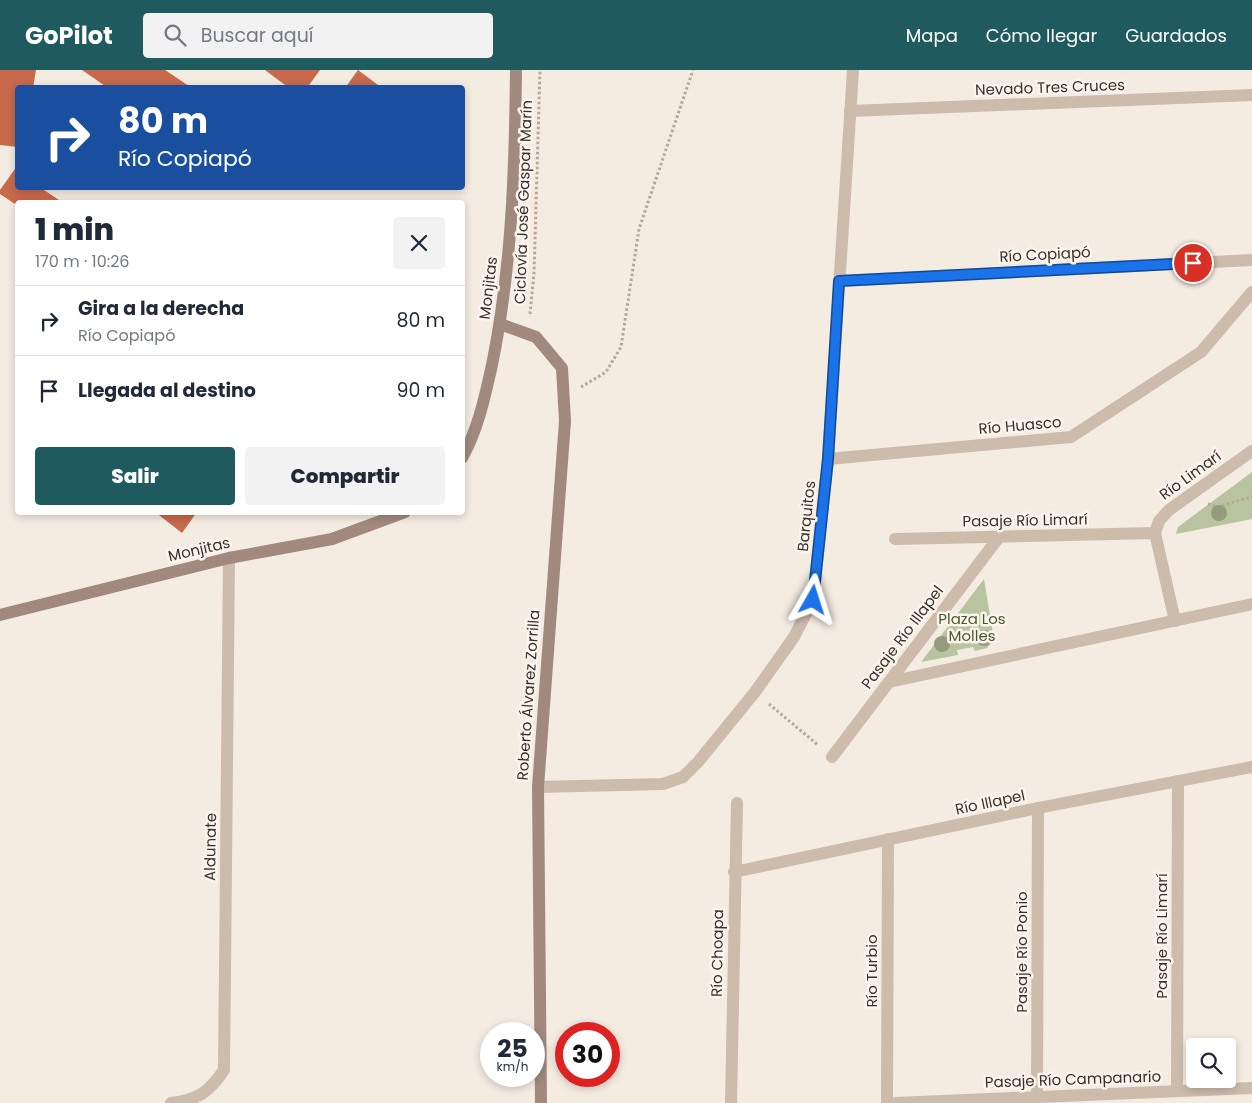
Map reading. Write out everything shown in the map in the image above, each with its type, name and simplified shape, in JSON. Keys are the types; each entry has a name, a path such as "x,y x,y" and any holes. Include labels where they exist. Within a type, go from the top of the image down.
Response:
{"main road":[{"name":"Monjitas","path":"465,450 485,398 500,324 511,240 515,176 516,70"},
{"name":"Roberto Álvarez Zorrilla","path":"500,324 536,337 562,368 564,397 565,422 538,787 542,1103"},
{"name":"Monjitas","path":"0,615 229,558 332,539 397,515"}],"street":[{"name":"Barquitos","path":"538,787 663,784 683,777 698,762 754,692 794,637 813,600 828,459 852,70"},
{"name":"Nevado Tres Cruces","path":"850,111 1252,95"},
{"name":"Río Copiapó","path":"839,281 1252,260"},
{"name":"Río Huasco","path":"828,459 1071,437 1201,352 1252,292"},
{"name":"Río Limarí","path":"1155,532 1159,521 1169,510 1252,450"},
{"name":"Pasaje Río Limarí","path":"895,539 1155,532"},
{"path":"1155,532 1175,621"},
{"name":"Pasaje Río Illapel","path":"832,757 999,537"},
{"name":"Aldunate","path":"171,1103 186,1102 211,1090 224,1070 229,558"},
{"path":"888,682 1252,604"},
{"name":"Río Illapel","path":"734,872 1038,808 1252,767"},
{"name":"Pasaje Río Limarí","path":"1177,1091 1178,781"},
{"name":"Río Choapa","path":"731,1103 734,872 737,803"},
{"name":"Pasaje Río Ponio","path":"1037,1097 1038,808"},
{"name":"Río Turbio","path":"887,1103 888,839"},
{"name":"Pasaje Río Campanario","path":"896,1103 1252,1088"}],"path":[{"name":"Ciclovía José Gaspar Marín","path":"528,334 534,273 540,70"},
{"path":"564,397 606,372 621,347 639,228 693,70"},
{"path":"1195,492 1211,507 1252,497"},
{"path":"754,692 832,757"}],"green space":[{"path":"1252,472 1252,519 1176,534 1178,527"},
{"name":"Plaza Los Molles","path":"984,579 994,640 987,648 975,651 973,647 957,650 958,655 921,662"}],"building":[{"path":"0,70 36,70 34,85 15,85 15,147 0,145"},
{"path":"82,70 165,70 188,85 104,85"},
{"path":"265,70 320,70 309,85 285,85"},
{"path":"358,70 378,85 347,85"},
{"path":"15,169 15,190 44,190 59,200 15,200 15,204 0,194 0,190"},
{"path":"159,515 195,515 182,533"}],"route":[{"path":"813,600 828,459 839,281 1193,263"}]}
